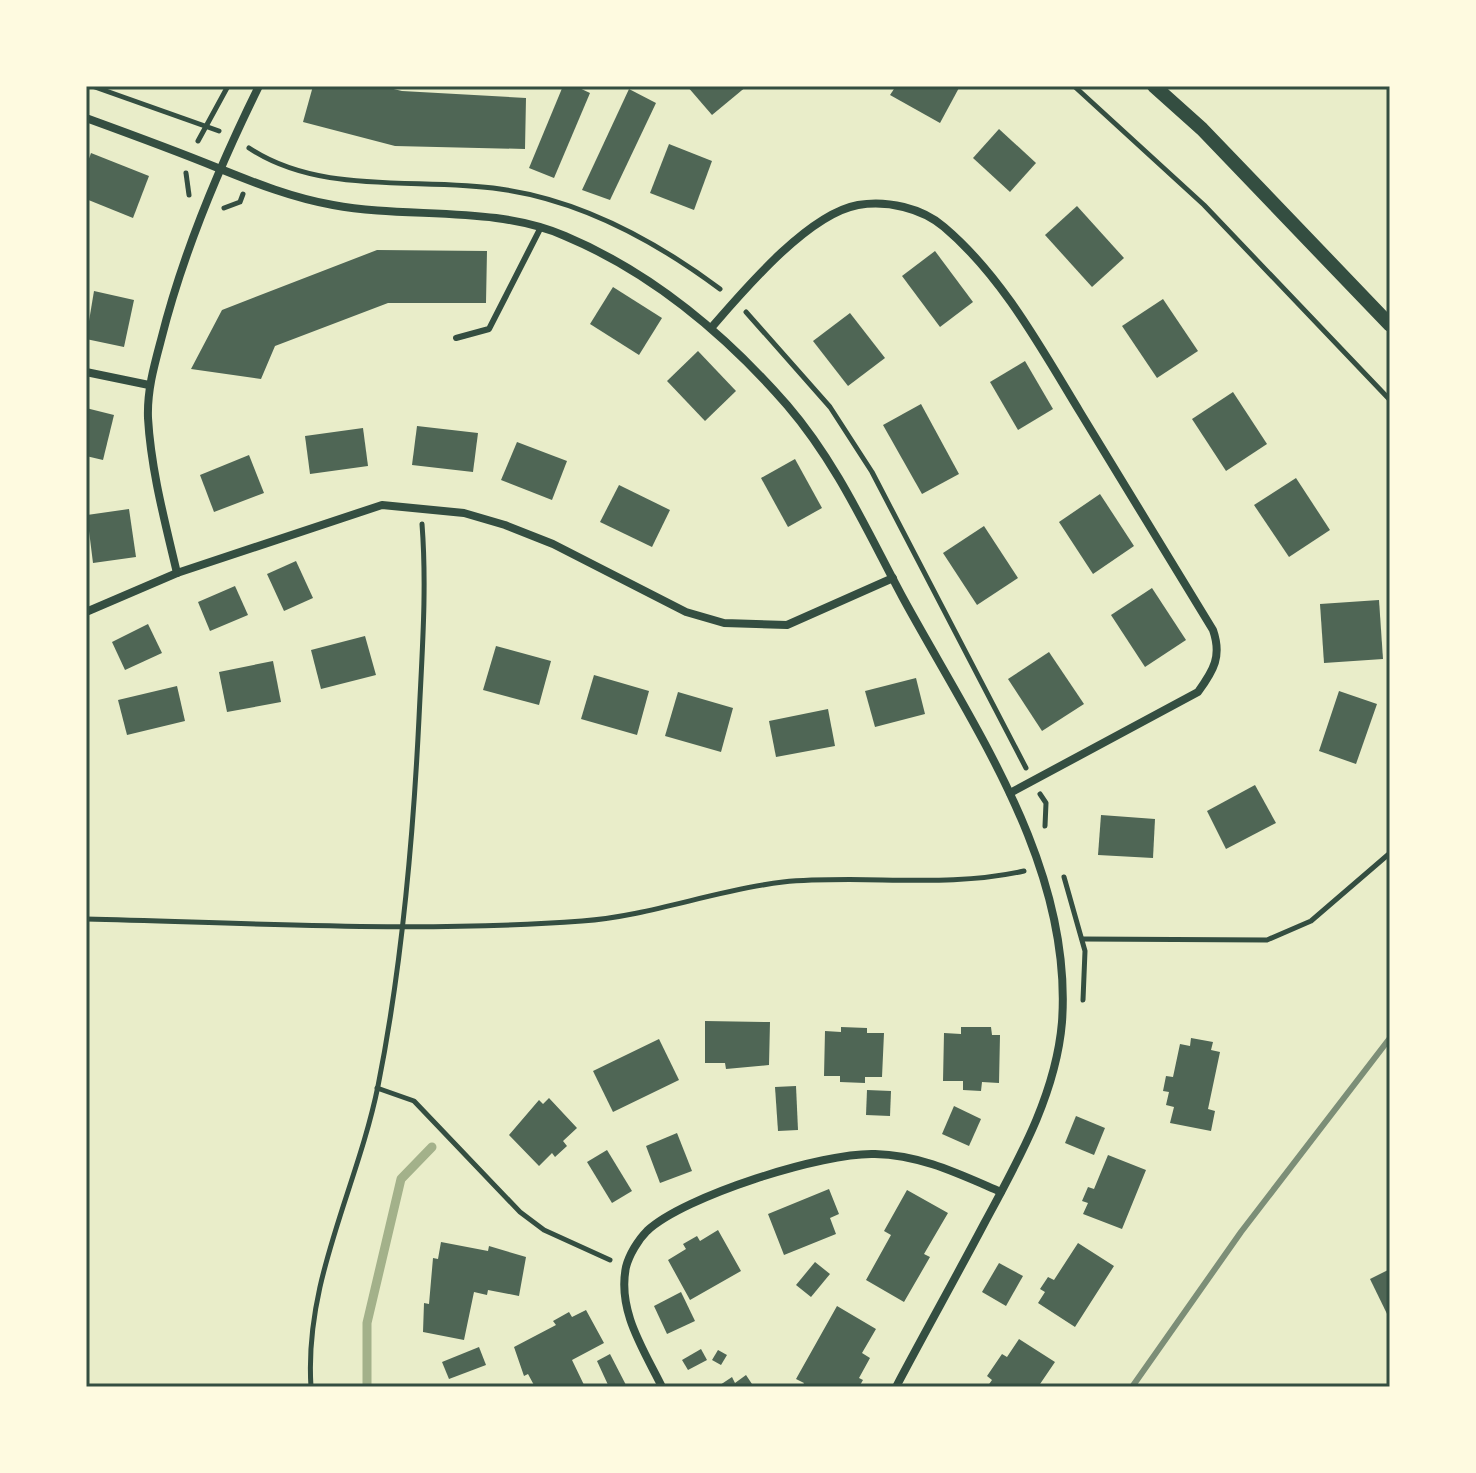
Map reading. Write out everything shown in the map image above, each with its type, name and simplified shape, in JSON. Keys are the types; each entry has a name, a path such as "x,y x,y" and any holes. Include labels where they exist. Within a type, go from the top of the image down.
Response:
{"street":[{"path":"177,573 159,494 148,418 149,385 172,295 220,168 259,86"},
{"path":"1154,86 1202,129 1390,325"},
{"path":"86,118 248,181 328,205 488,218 541,227 628,266 711,328 789,408 820,448 856,506 1010,793 1039,867 1055,919 1064,971 1061,1027 1052,1073 1029,1141 896,1387"},
{"path":"711,328 735,300 830,215 858,205 888,204 917,211 942,225 969,250 1024,321 1213,630 1219,648 1214,670 1198,692 1010,793"},
{"path":"86,372 149,385"},
{"path":"86,612 177,573 382,505 464,513 505,525 553,544 686,612 724,623 787,625 893,578"},
{"path":"662,1387 628,1318 624,1288 626,1266 645,1233 659,1221 717,1194 822,1158 875,1154 931,1162 1001,1192"}],"lane":[{"path":"456,338 489,329 541,227"}],"path":[{"path":"92,86 233,137 295,170 374,182 499,189 536,197 638,236 688,265 735,300 830,407 872,472 1046,803 1045,826 1049,838"},
{"path":"1074,86 1204,205 1390,400"},
{"path":"311,1387 309,1356 323,1262 377,1088 413,840 426,575 421,507"},
{"path":"1082,939 1267,940 1311,921 1390,853"},
{"path":"86,919 402,926 584,921 787,882 997,877 1039,867"},
{"path":"377,1088 414,1101 520,1212 544,1230 626,1266"}],"building":[{"path":"313,86 381,86 402,91 526,98 525,149 395,146 303,122"},
{"path":"563,86 575,86 590,93 554,178 529,168"},
{"path":"687,86 747,86 712,115"},
{"path":"896,86 960,86 940,123 890,95"},
{"path":"629,89 656,103 610,200 582,190"},
{"path":"999,129 1036,163 1010,192 973,158"},
{"path":"669,144 712,161 694,210 650,193"},
{"path":"91,153 149,176 133,218 86,199 86,167"},
{"path":"1077,206 1124,258 1092,287 1045,235"},
{"path":"377,250 487,251 486,303 388,303 275,346 261,379 191,369 222,310"},
{"path":"935,251 973,302 940,327 902,276"},
{"path":"613,287 662,318 639,355 590,324"},
{"path":"94,291 134,300 124,347 86,339"},
{"path":"1163,299 1198,351 1157,378 1122,326"},
{"path":"850,313 885,358 848,386 813,341"},
{"path":"698,351 736,391 705,421 667,381"},
{"path":"1025,361 1053,409 1018,430 990,382"},
{"path":"1233,392 1267,444 1226,471 1192,419"},
{"path":"921,404 959,474 922,494 883,425"},
{"path":"86,408 114,415 103,460 86,456"},
{"path":"417,426 478,433 473,472 412,465"},
{"path":"363,428 368,466 310,474 305,436"},
{"path":"517,442 567,461 552,500 501,480"},
{"path":"249,455 264,493 214,512 200,475"},
{"path":"795,459 822,508 788,527 761,478"},
{"path":"1296,478 1330,530 1289,557 1254,505"},
{"path":"619,485 670,510 652,547 600,522"},
{"path":"1100,494 1134,546 1093,574 1059,522"},
{"path":"129,509 136,557 93,563 87,515"},
{"path":"984,526 1018,578 977,605 943,553"},
{"path":"296,561 313,598 284,611 267,574"},
{"path":"235,586 248,615 210,631 198,602"},
{"path":"1152,588 1186,640 1145,667 1111,615"},
{"path":"1379,600 1383,659 1324,663 1320,604"},
{"path":"148,624 162,653 125,670 112,642"},
{"path":"365,636 376,675 321,689 311,650"},
{"path":"496,646 551,661 539,705 483,690"},
{"path":"1049,652 1084,704 1042,731 1008,679"},
{"path":"273,661 281,702 227,712 219,672"},
{"path":"594,675 649,691 637,735 581,719"},
{"path":"916,678 925,714 875,727 865,691"},
{"path":"177,686 185,721 127,735 118,700"},
{"path":"1339,691 1377,704 1356,764 1319,751"},
{"path":"678,692 733,708 721,752 665,736"},
{"path":"828,709 835,746 776,757 769,721"},
{"path":"1255,785 1276,823 1226,849 1207,811"},
{"path":"1101,815 1155,819 1153,858 1098,855"},
{"path":"705,1021 770,1022 769,1065 726,1069 725,1063 705,1063"},
{"path":"841,1027 867,1028 867,1033 884,1033 882,1077 865,1077 865,1083 840,1082 840,1076 824,1076 825,1031 841,1032"},
{"path":"961,1027 991,1027 992,1035 1000,1035 999,1083 982,1082 981,1091 963,1090 963,1081 943,1081 944,1033 961,1034"},
{"path":"1191,1038 1213,1042 1211,1050 1220,1052 1208,1109 1215,1111 1211,1131 1170,1123 1174,1107 1166,1105 1169,1092 1163,1091 1166,1076 1173,1077 1180,1044 1190,1046"},
{"path":"659,1039 679,1080 613,1112 593,1071"},
{"path":"796,1086 798,1130 778,1131 775,1087"},
{"path":"867,1090 891,1091 890,1116 866,1115"},
{"path":"549,1098 577,1128 563,1141 567,1146 555,1157 552,1153 539,1166 509,1135 539,1100 543,1104"},
{"path":"954,1106 981,1119 969,1146 942,1134"},
{"path":"1076,1116 1105,1128 1094,1155 1065,1143"},
{"path":"677,1133 692,1171 660,1183 646,1146"},
{"path":"607,1150 632,1191 612,1203 587,1162"},
{"path":"1108,1155 1146,1170 1122,1229 1083,1214 1088,1203 1082,1201 1088,1187 1094,1189"},
{"path":"829,1189 839,1214 830,1218 836,1234 784,1255 768,1214"},
{"path":"907,1190 948,1213 924,1254 930,1257 904,1302 866,1280 891,1235 884,1231"},
{"path":"718,1230 741,1271 690,1300 668,1260 686,1249 683,1244 697,1236 700,1241"},
{"path":"441,1242 488,1251 489,1246 526,1257 519,1296 488,1290 487,1295 474,1292 464,1340 423,1332 424,1303 429,1304 433,1258 438,1259"},
{"path":"1078,1243 1114,1266 1075,1327 1038,1303 1045,1292 1040,1289 1048,1277 1054,1280"},
{"path":"815,1262 830,1274 811,1297 796,1285"},
{"path":"999,1263 1023,1276 1006,1306 982,1292"},
{"path":"1390,1269 1390,1320 1370,1279"},
{"path":"681,1292 695,1321 667,1334 654,1306"},
{"path":"837,1306 876,1329 862,1353 870,1358 859,1378 863,1380 859,1387 802,1387 804,1383 796,1379"},
{"path":"586,1310 604,1343 572,1360 585,1387 535,1387 528,1374 524,1376 514,1347 556,1325 553,1321 569,1312 572,1317"},
{"path":"1019,1339 1055,1362 1038,1387 987,1387 992,1380 987,1376 1002,1354 1007,1357"},
{"path":"479,1347 486,1365 449,1379 442,1362"},
{"path":"701,1349 707,1360 688,1370 682,1360"},
{"path":"718,1350 727,1355 721,1365 712,1360"},
{"path":"610,1354 627,1387 609,1387 597,1361"},
{"path":"746,1375 754,1387 717,1387 732,1377 735,1383"}],"waterway":[{"path":"367,1387 367,1323 401,1179 432,1147"}],"railway":[{"path":"1132,1387 1241,1232 1390,1038"}]}
